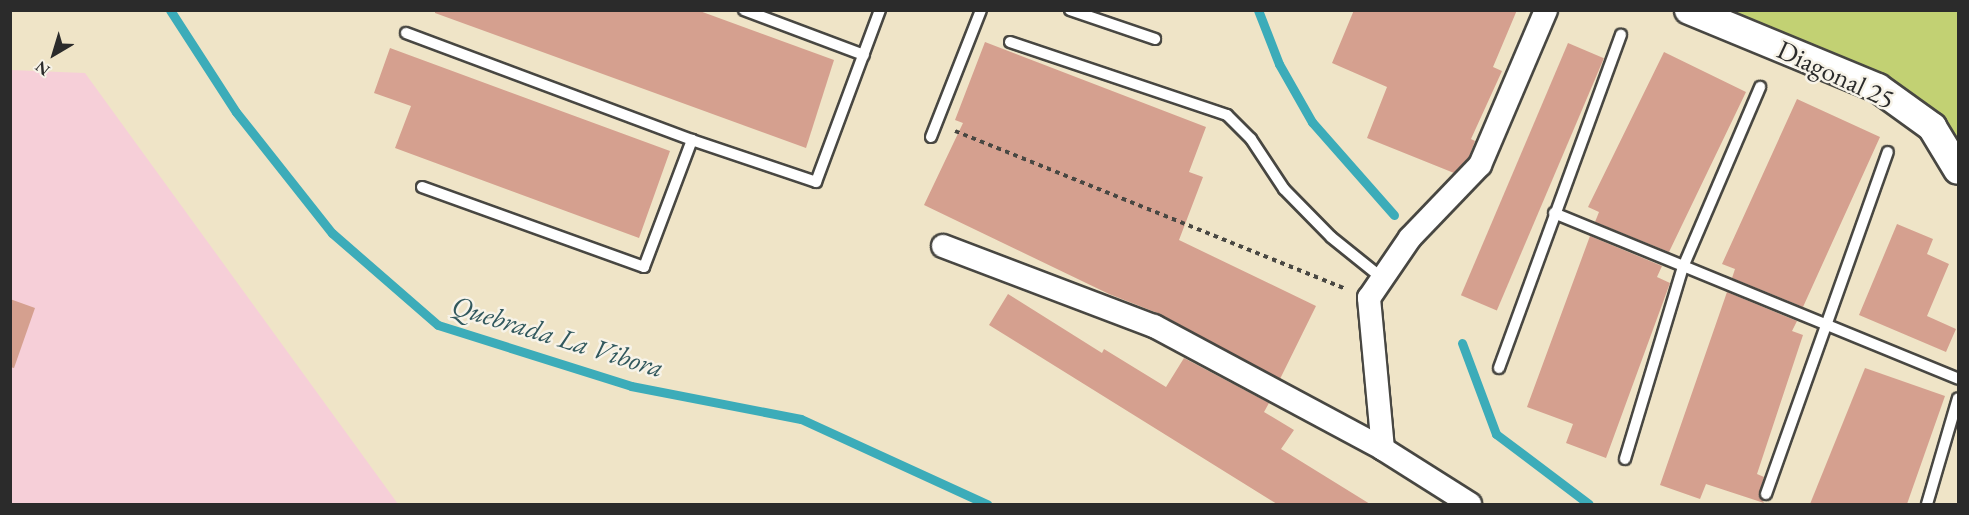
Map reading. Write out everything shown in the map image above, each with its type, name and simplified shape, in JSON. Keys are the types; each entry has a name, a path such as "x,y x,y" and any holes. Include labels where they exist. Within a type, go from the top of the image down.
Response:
{"street":[{"path":"1383,448 1369,298 1410,238 1480,165 1546,10"},
{"name":"Diagonal 25","path":"1689,10 1878,88 1932,127 1959,170"},
{"path":"943,246 1154,326 1383,448 1470,504"}],"lane":[{"path":"744,10 864,55"},
{"path":"406,33 692,140 816,182 880,10"},
{"path":"931,137 981,10"},
{"path":"1070,10 1155,39"},
{"path":"1499,368 1621,35"},
{"path":"1010,42 1227,115 1251,139 1284,189 1331,237 1382,278"},
{"path":"1625,459 1683,267 1760,87"},
{"path":"422,187 644,267 692,140"},
{"path":"1766,494 1888,152"},
{"path":"1554,213 1826,327 1959,379"},
{"path":"1927,504 1959,398"}],"path":[{"path":"953,130 1369,298"}],"shaded area":[{"path":"11,70 85,73 398,504 11,504"}],"green space":[{"path":"1689,11 1958,11 1958,170 1932,127"}],"building":[{"path":"435,10 697,10 834,60 806,148 435,13"},
{"path":"1354,10 1517,10 1493,67 1502,71 1471,139 1475,141 1469,157 1454,173 1367,138 1387,87 1332,63"},
{"path":"985,42 1206,127 1189,172 1203,177 1179,240 1316,306 1280,379 1160,314 1109,294 924,205 963,123 955,120"},
{"path":"1568,43 1604,58 1497,310 1461,295"},
{"path":"390,48 670,151 639,238 395,148 411,106 374,93"},
{"path":"1664,52 1746,92 1669,252 1595,222 1599,212 1588,207"},
{"path":"1797,99 1880,137 1803,307 1732,278 1735,269 1722,264"},
{"path":"1897,224 1933,239 1927,254 1949,264 1927,316 1956,329 1946,352 1859,315"},
{"path":"1590,236 1662,266 1657,277 1670,283 1606,458 1566,443 1573,424 1527,407"},
{"path":"1727,292 1797,321 1792,331 1803,335 1757,474 1764,477 1759,495 1764,503 1706,484 1700,499 1660,485"},
{"path":"1008,294 1102,353 1104,349 1166,387 1184,358 1269,403 1264,412 1294,430 1281,449 1370,504 1277,504 989,325"},
{"path":"10,299 35,308 14,368 10,367"},
{"path":"1865,368 1945,396 1907,504 1810,504"}],"waterway":[{"name":"Quebrada La Vibora","path":"170,10 236,112 332,233 438,325 631,386 801,419 987,504"},
{"path":"1258,10 1279,64 1312,122 1394,215"},
{"path":"1462,343 1496,434 1589,504"}]}
